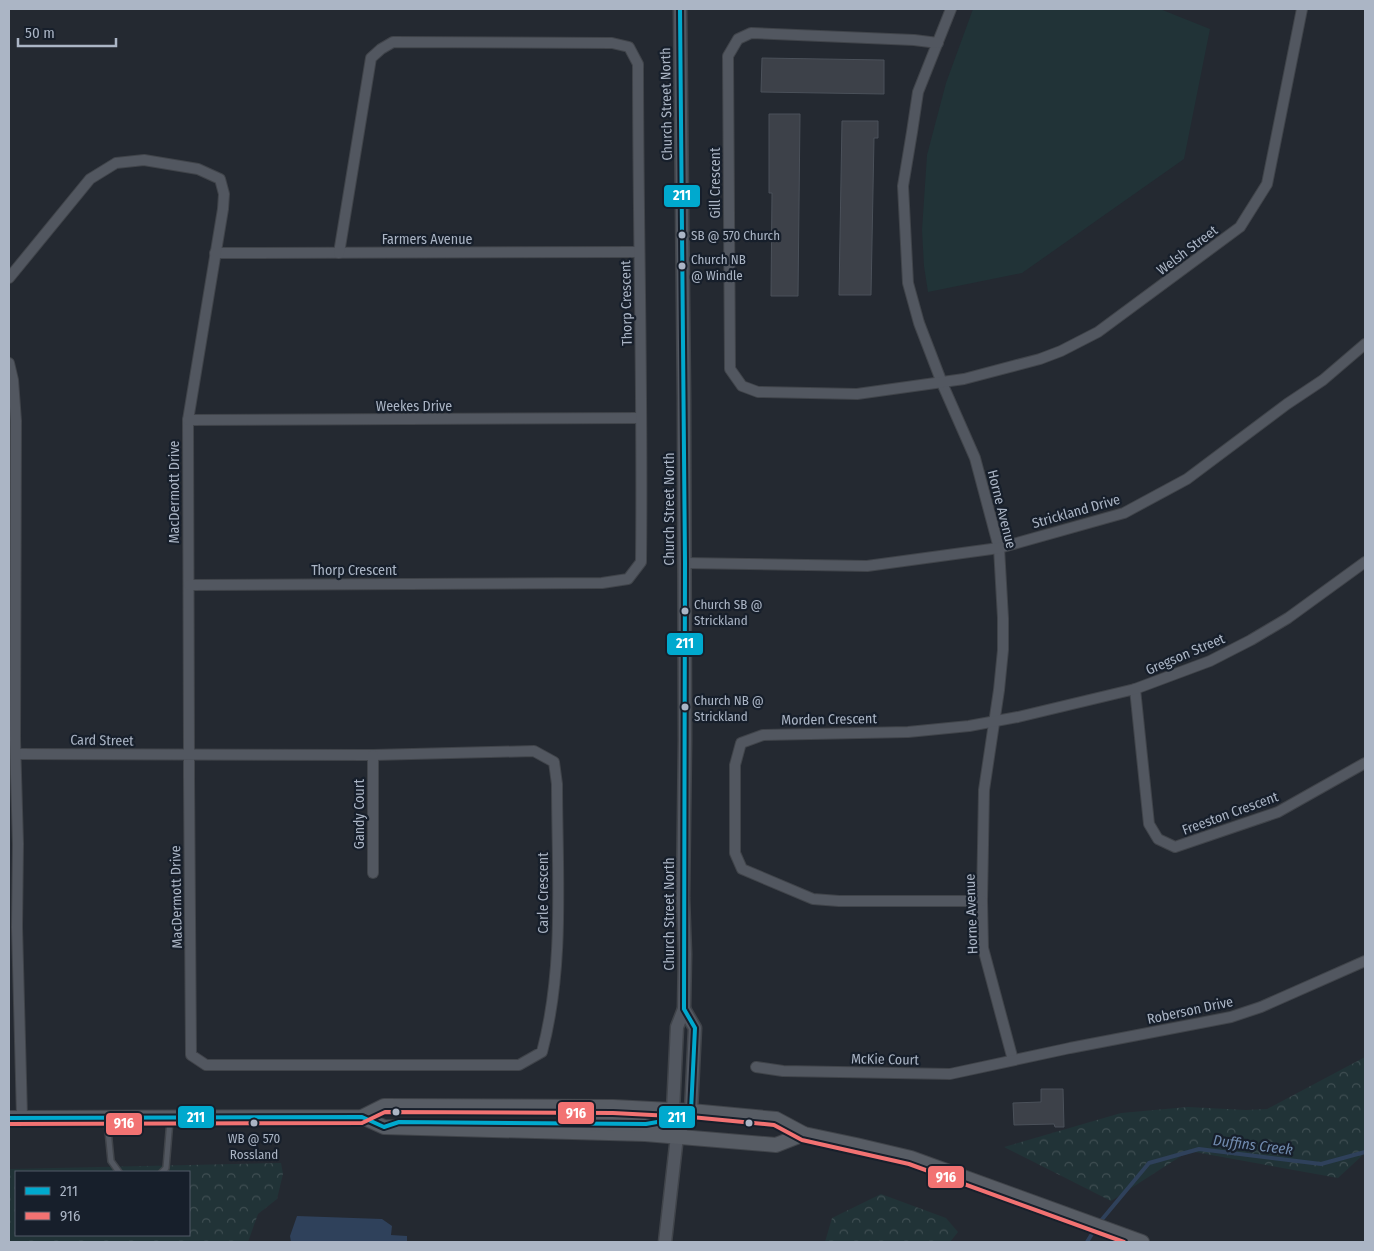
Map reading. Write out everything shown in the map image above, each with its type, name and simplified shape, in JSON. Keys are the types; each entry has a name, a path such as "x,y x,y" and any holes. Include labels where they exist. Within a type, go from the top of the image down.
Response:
{"main road":[{"path":"15,1118 362,1116 384,1106 604,1107 674,1114"},
{"path":"384,1127 399,1122 646,1124 674,1114 691,1111 776,1119 804,1134 911,1158 1142,1242"},
{"path":"362,1116 384,1127 677,1136 776,1145 804,1134"}],"street":[{"name":"Church Street North","path":"665,1242 677,1136 674,1114 677,1027 684,1009 685,563 680,9"},
{"name":"Horne Avenue","path":"951,9 918,92 903,186 908,283 919,323 942,383 975,458 999,548 1003,600 1003,642 999,690 984,790 983,948 1013,1060"},
{"name":"Welsh Street","path":"942,383 1040,359 1062,351 1098,332 1240,227 1267,184 1302,9"},
{"name":"Gill Crescent","path":"938,42 751,33 738,38 728,56 729,339 730,369 742,386 758,392 857,394 942,383"},
{"name":"Thorp Crescent","path":"189,585 602,583 628,579 641,562 638,64 630,47 612,43 393,42 381,49 371,58 339,253"},
{"name":"MacDermott Drive","path":"9,278 90,179 116,163 144,160 198,169 220,179 224,194 223,209 188,420 192,1056 206,1065"},
{"name":"Farmers Avenue","path":"215,253 639,252"},
{"name":"Strickland Drive","path":"685,563 867,566 999,548 1124,513 1187,479 1322,380 1365,344"},
{"path":"9,364 13,380 16,421 12,562 18,844 13,927 15,1118"},
{"name":"Weekes Drive","path":"188,420 640,418"},
{"name":"Gregson Street","path":"994,722 1135,689 1210,661 1288,618 1365,562"},
{"name":"Freeston Crescent","path":"1135,689 1150,824 1158,839 1175,847 1278,812 1365,763"},
{"name":"Morden Crescent","path":"982,901 839,901 813,899 742,869 735,853 735,765 741,743 763,734 908,732 994,722"},
{"name":"Carle Crescent","path":"189,755 373,755 534,751 554,762 557,784 557,944 555,984 550,1022 542,1052 519,1065 206,1065"},
{"name":"Card Street","path":"16,754 189,755"},
{"name":"Gandy Court","path":"373,755 373,873"},
{"name":"Roberson Drive","path":"1013,1060 1231,1017 1261,1007 1365,961"},
{"name":"Church Street North","path":"677,1136 691,1111 694,1028 684,1009"},
{"name":"McKie Court","path":"756,1067 783,1071 950,1074 1013,1060"}],"lane":[{"path":"107,1117 111,1161 118,1171"},
{"path":"163,1171 166,1168 170,1117"}],"green space":[{"path":"973,9 1160,9 1210,29 1184,159 1022,273 928,292 922,230 927,155 946,83"},
{"path":"1365,1057 1365,1153 1338,1178 1189,1151 1111,1201 1004,1147 1121,1113 1188,1107 1246,1110 1267,1109"},
{"path":"281,1163 283,1174 277,1199 258,1214 248,1242 9,1242 9,1169"},
{"path":"881,1194 946,1218 958,1232 950,1242 825,1242 832,1218"}],"water":[{"path":"297,1216 382,1219 392,1226 391,1235 407,1236 407,1242 291,1242 290,1236"}],"building":[{"path":"762,58 884,60 884,94 761,92"},
{"path":"769,114 800,114 798,296 771,296 772,193 769,193"},
{"path":"842,121 878,121 878,138 874,138 871,295 839,295"},
{"path":"1041,1089 1063,1089 1064,1127 1055,1127 1054,1124 1014,1125 1013,1103 1041,1102"}],"waterway":[{"name":"Duffins Creek","path":"1099,1223 1149,1163 1199,1149 1321,1164 1365,1152"},
{"name":"Duffins Creek","path":"1087,1242 1095,1229"}],"transit line":[{"name":"211","path":"9,1118 362,1117 384,1127 399,1122 646,1124 674,1119 691,1111 695,1028 684,1009 685,563 680,9"},
{"name":"916","path":"9,1124 362,1123 385,1112 613,1113 691,1117 774,1125 802,1140 909,1164 1124,1242"}],"place":[{"name":"SB @ 570 Church","path":"682,235"},
{"name":"Church NB @ Windle","path":"682,266"},
{"name":"Church SB @ Strickland","path":"685,611"},
{"name":"Church NB @ Strickland","path":"685,707"},
{"name":"WB @ 570 Rossland","path":"254,1123"}]}
